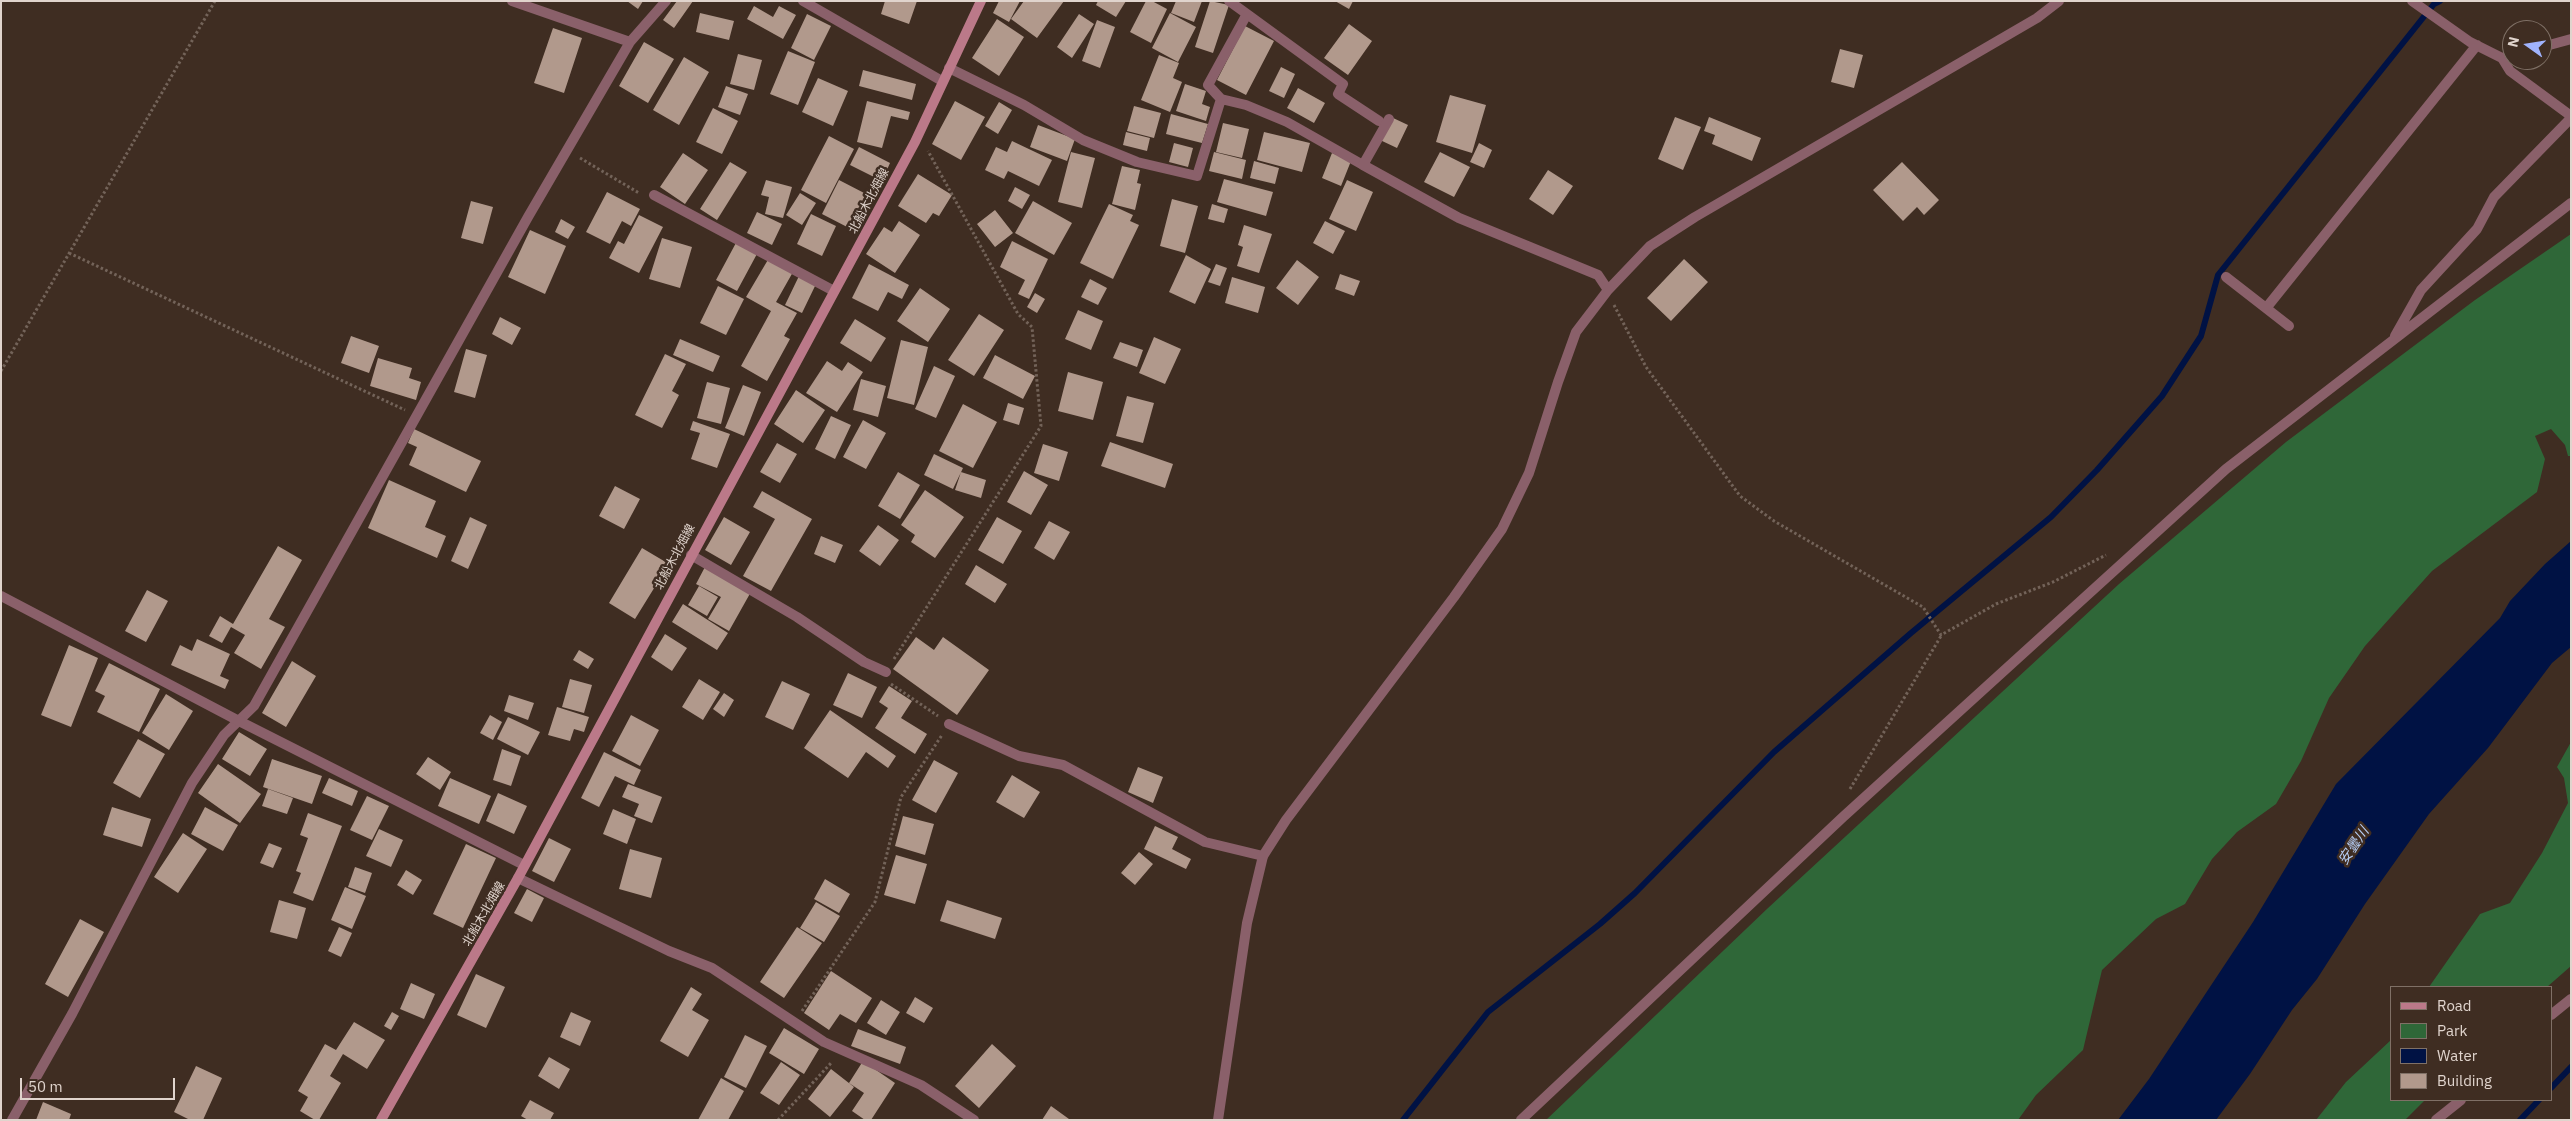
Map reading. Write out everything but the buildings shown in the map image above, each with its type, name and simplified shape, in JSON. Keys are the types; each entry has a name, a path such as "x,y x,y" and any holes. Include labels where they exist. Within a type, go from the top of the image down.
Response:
{"main road":[{"name":"北船木北畑線","path":"381,1120 518,878 915,142 981,1"}],"street":[{"path":"512,1 630,42"},
{"path":"12,1120 72,1014 192,783 224,735 237,720 254,706 567,150 630,42 666,1"},
{"path":"802,1 942,81"},
{"path":"1229,1 1343,84 1338,94 1384,120 1363,164"},
{"path":"1218,1120 1247,923 1263,856 1286,820 1454,597 1502,528 1529,473 1576,332 1608,290 1650,246 1695,217 2037,18 2059,1"},
{"path":"2414,2 2477,45 2502,54"},
{"path":"1247,14 1208,85 1221,99 1246,105 1287,122 1460,218 1598,275 1608,290"},
{"path":"2552,44 2571,39"},
{"path":"2267,307 2477,45"},
{"path":"949,68 1024,105 1083,140 1138,162 1197,176 1221,99"},
{"path":"2392,341 2421,290 2478,229 2494,197 2571,117 2510,70"},
{"path":"654,195 834,291"},
{"path":"1521,1120 1844,817 2136,548 2226,469 2571,203"},
{"path":"2226,277 2289,326"},
{"path":"691,555 797,617 864,662 886,672"},
{"path":"1,596 237,720 524,866"},
{"path":"949,724 1019,756 1063,765 1205,842 1263,856"},
{"path":"518,878 669,951 712,968 824,1042 921,1085 974,1120"},
{"path":"2552,1014 2571,998"},
{"path":"2436,1120 2459,1101"}],"path":[{"path":"1,371 215,1"},
{"path":"795,1022 875,902 901,797 949,724 882,678 1041,426 1032,327 1018,314 928,151 915,142"},
{"path":"567,150 642,195 654,195"},
{"path":"69,253 417,415"},
{"path":"1608,290 1646,367 1740,496 1774,521 1923,607 1941,635"},
{"path":"1844,817 1850,788 1941,635 1996,604 2053,582 2111,553 2136,548"},
{"path":"778,1120 801,1092 843,1051"}],"green space":[{"path":"2571,234 2571,456 2568,456 2565,445 2551,429 2535,436 2545,459 2537,492 2432,571 2365,646 2329,698 2301,761 2276,804 2237,832 2212,859 2185,904 2156,919 2102,970 2083,1050 2036,1095 2018,1120 1546,1120 1768,908 2119,584 2286,442 2475,300"},
{"path":"2571,742 2571,966 2548,986 2430,986 2480,914 2510,903 2542,853 2568,803 2564,778 2557,767"},
{"path":"2390,1041 2390,1101 2424,1101 2405,1120 2316,1120 2346,1082"}],"water":[{"name":"安曇川","path":"2571,541 2571,647 2552,663 2488,748 2429,814 2365,904 2317,979 2292,1010 2250,1074 2216,1120 2118,1120 2149,1079 2253,922 2336,784 2500,618 2510,601 2545,564"}],"waterway":[{"path":"1403,1120 1488,1012 1600,924 1635,893 1774,752 1911,633 2051,517 2097,470 2162,396 2201,336 2218,275 2434,4 2440,1"},
{"path":"2552,1087 2571,1067"},
{"path":"2520,1120 2538,1101"}]}
